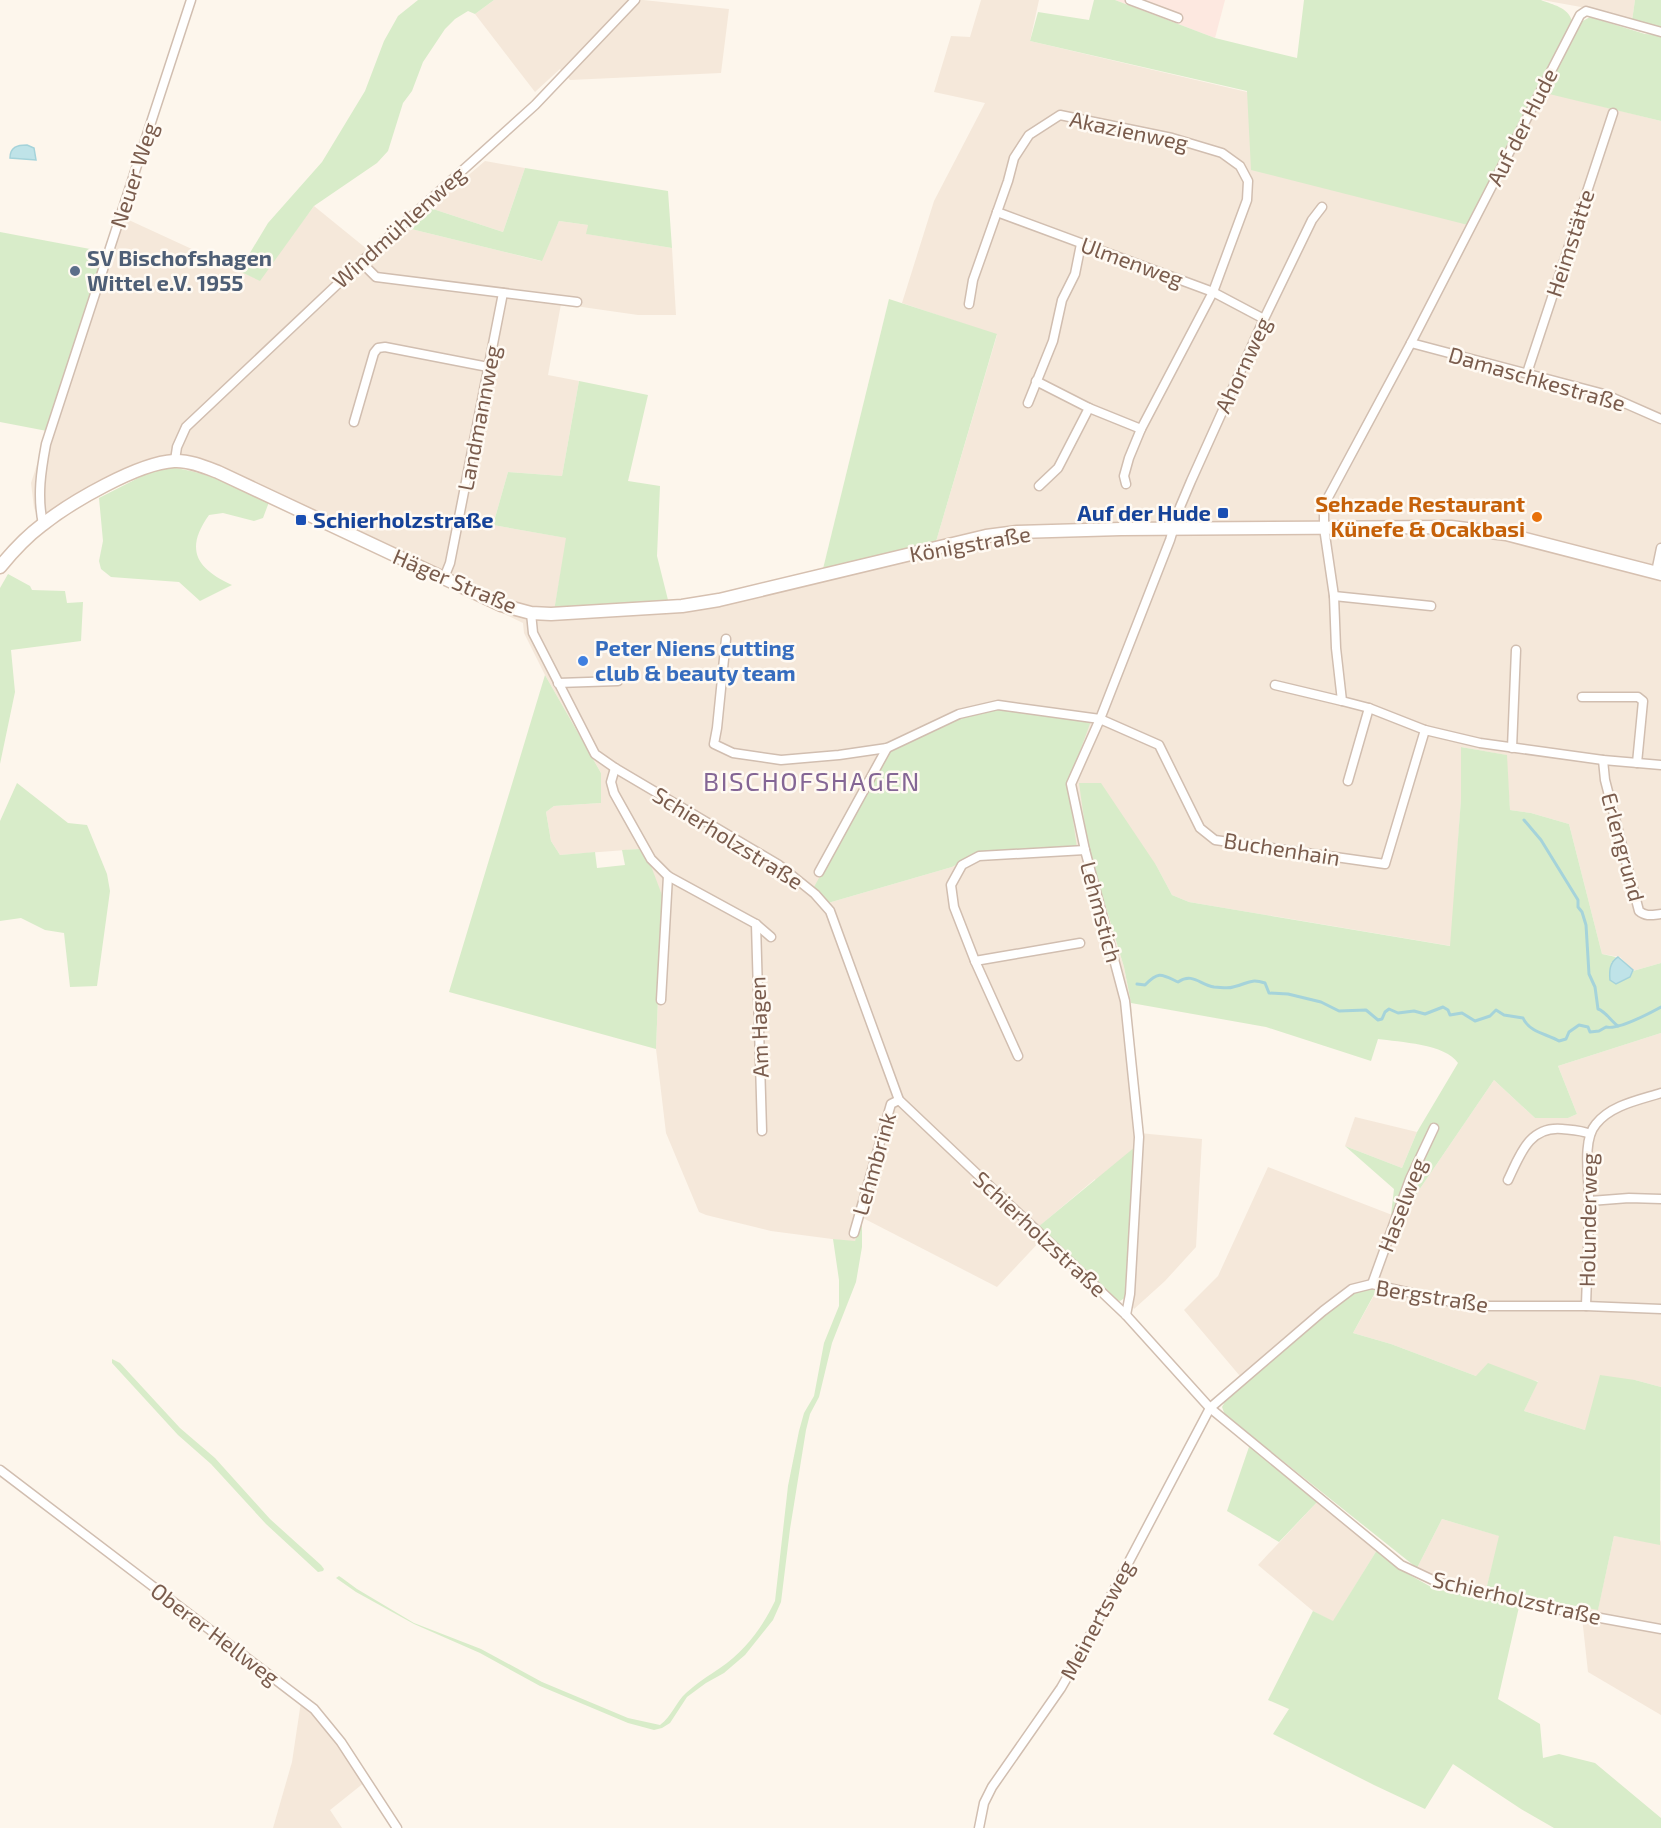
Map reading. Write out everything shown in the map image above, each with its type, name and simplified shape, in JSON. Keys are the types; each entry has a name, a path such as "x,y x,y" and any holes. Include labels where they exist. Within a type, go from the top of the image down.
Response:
{"main road":[{"name":"Häger Straße","path":"0,567 18,546 43,524 89,495 150,466 175,460 197,464 218,472 501,605 531,613"},
{"name":"Königstraße","path":"531,613 636,610 719,600 939,547 1017,532 1174,528 1451,527 1495,533 1658,573"}],"street":[{"name":"Neuer Weg","path":"43,524 39,483 46,444 191,0"},
{"name":"Windmühlenweg","path":"175,460 177,447 186,426 361,262 535,105 635,0"},
{"path":"1130,0 1178,18"},
{"name":"Auf der Hude","path":"1342,701 1336,648 1334,596 1324,528 1324,505 1411,343 1580,15 1586,11 1661,32"},
{"name":"Heimstätte","path":"1527,372 1613,113"},
{"name":"Akazienweg","path":"969,304 973,280 1014,158 1029,135 1060,116 1172,138 1222,153 1240,166 1248,181 1247,200 1213,292 1141,429 1124,476 1126,484"},
{"name":"Ahornweg","path":"1174,528 1191,480 1264,319 1312,219 1322,207"},
{"name":"Ulmenweg","path":"997,212 1213,292 1264,319"},
{"path":"1028,403 1053,341 1062,300 1075,274 1081,244"},
{"path":"361,262 376,277 577,302"},
{"name":"Landmannweg","path":"444,578 450,563 503,293"},
{"name":"Damaschkestraße","path":"1411,343 1604,394 1661,419"},
{"path":"354,422 374,353 378,348 385,347 488,367"},
{"path":"1036,381 1089,408 1141,429"},
{"path":"1039,486 1058,468 1089,408"},
{"name":"Lehmstich","path":"1126,1315 1130,1294 1139,1137 1137,1108 1125,1001 1085,850 1071,784 1100,719 1174,528"},
{"path":"1658,573 1661,548"},
{"path":"1334,596 1431,606"},
{"name":"Schierholzstraße","path":"531,613 533,633 596,754 615,768 778,865 815,894 830,911 899,1100 1126,1315 1210,1408 1401,1565 1414,1572 1437,1582 1584,1615 1661,1629"},
{"path":"726,639 714,744 733,753 781,760 887,748 959,714 998,705 1100,719"},
{"path":"1512,748 1516,650"},
{"path":"558,683 618,681"},
{"path":"1275,685 1369,708 1425,730 1512,748 1661,765"},
{"path":"1582,697 1638,697 1643,701 1637,763"},
{"path":"1348,782 1369,708"},
{"name":"Buchenhain","path":"1100,719 1159,745 1200,828 1215,840 1385,864 1425,730"},
{"path":"819,873 887,748"},
{"name":"Erlengrund","path":"1603,760 1605,780 1639,910 1643,915 1648,916 1661,914"},
{"path":"615,768 611,782 614,793 651,860 669,876 756,924 771,937"},
{"path":"1018,1056 975,961 954,907 951,885 962,865 979,856 1085,850"},
{"path":"661,1000 669,876"},
{"name":"Am Hagen","path":"756,924 762,1131"},
{"path":"975,961 1080,943"},
{"name":"Holunderweg","path":"1586,1306 1590,1201 1587,1175 1590,1134 1594,1125 1612,1110 1661,1093"},
{"name":"Lehmbrink","path":"854,1233 891,1104 899,1100"},
{"name":"Haselweg","path":"1372,1284 1410,1179 1434,1128"},
{"name":"Holunderweg","path":"1508,1180 1523,1149 1538,1133 1551,1128 1590,1134"},
{"path":"1590,1201 1629,1198 1661,1199"},
{"name":"Bergstraße","path":"1210,1408 1323,1311 1352,1289 1372,1284 1469,1306 1586,1306 1661,1309"},
{"name":"Meinertsweg","path":"979,1828 984,1803 992,1787 1061,1688 1210,1408"},
{"name":"Oberer Hellweg","path":"0,1470 314,1709 341,1742 398,1828"}],"shaded area":[{"path":"494,0 643,0 729,9 721,73 570,80 560,69 535,92 475,14"},
{"path":"981,0 1039,0 1030,41 1247,92 1537,90 1661,121 1661,963 1633,971 1620,957 1602,954 1569,824 1531,813 1510,810 1506,755 1461,747 1461,799 1451,946 1189,902 1172,895 1156,865 1080,783 1088,848 1124,967 1131,1003 1139,1133 1202,1139 1196,1247 1165,1281 1134,1309 1126,1297 1095,1179 1036,1229 1044,1237 997,1287 863,1218 855,1242 771,1231 699,1212 666,1133 656,1049 662,895 639,849 560,855 551,841 546,812 554,806 601,803 601,773 545,675 524,633 523,623 216,477 194,470 169,467 125,483 66,514 44,530 34,508 31,483 118,215 259,280 314,206 378,258 407,228 541,261 559,221 588,225 587,234 672,248 676,315 638,315 561,304 548,375 579,381 562,476 508,472 493,525 567,538 554,611 719,599 935,545 997,335 902,303 934,201 985,103 934,92 951,36 970,37","holes":["1068,784 978,853 952,867 828,903"]},
{"path":"1115,0 1225,0 1215,38"},
{"path":"1542,0 1635,0 1632,21 1581,7"},
{"path":"485,161 525,168 503,232 430,208"},
{"path":"1661,1033 1661,1387 1635,1380 1585,1430 1524,1411 1538,1381 1476,1376 1391,1344 1353,1333 1377,1290 1245,1382 1184,1310 1218,1276 1268,1167 1400,1218 1494,1080 1535,1118 1568,1118 1577,1114 1558,1066"},
{"path":"1355,1117 1417,1132 1402,1168 1345,1146"},
{"path":"1319,1500 1377,1550 1333,1622 1313,1611 1258,1565"},
{"path":"1442,1519 1500,1536 1486,1590 1438,1579 1417,1568"},
{"path":"1614,1536 1659,1544 1661,1540 1661,1715 1588,1672 1581,1608 1598,1609"},
{"path":"302,1695 316,1705 330,1720 370,1778 330,1810 342,1828 273,1828 292,1762"}],"green space":[{"path":"418,0 494,0 475,14 468,11 445,29 423,62 412,91 403,103 388,151 377,163 314,206 260,281 239,271 268,223 322,162 365,91 384,41 398,16"},
{"path":"1094,0 1115,0 1215,38 1297,58 1304,0 1541,0 1564,10 1572,21 1468,225 1251,170 1247,91 1030,41 1038,12 1089,20"},
{"path":"1635,0 1661,0 1661,27 1632,21"},
{"path":"1590,17 1645,34 1661,35 1661,121 1545,93 1581,22"},
{"path":"525,168 668,191 672,248 586,234 588,225 559,221 542,261 407,228 430,208 503,232"},
{"path":"0,232 106,252 47,431 0,422"},
{"path":"889,299 997,334 935,545 822,573"},
{"path":"579,381 648,395 628,481 660,486 657,556 669,604 554,611 566,538 493,525 508,472 562,476"},
{"path":"169,467 209,476 269,502 263,518 254,521 223,513 209,515 197,538 198,557 210,572 232,585 200,601 179,582 111,577 101,569 99,561 103,541 99,498 150,472"},
{"path":"8,574 30,586 32,590 65,591 67,603 83,602 81,641 11,650 15,692 0,764 0,588"},
{"path":"545,675 601,773 601,803 554,806 546,812 551,841 560,855 595,852 597,868 625,865 622,850 639,849 651,866 662,895 656,1049 449,992"},
{"path":"991,708 1091,721 1068,784 1077,848 978,853 952,867 828,903 814,887 890,750 960,716"},
{"path":"1461,747 1507,755 1510,810 1531,813 1569,824 1602,954 1616,957 1611,963 1630,977 1633,971 1661,963 1661,1033 1558,1066 1577,1114 1568,1118 1535,1118 1494,1080 1400,1218 1391,1215 1394,1189 1345,1146 1402,1168 1417,1132 1458,1063 1452,1057 1433,1048 1378,1039 1371,1061 1266,1027 1131,1003 1124,967 1088,848 1079,783 1101,783 1156,865 1172,895 1189,902 1450,946 1461,799"},
{"path":"17,783 68,823 87,825 107,874 110,891 97,986 70,987 64,933 45,930 21,918 0,921 0,821"},
{"path":"1135,1147 1129,1276 1126,1297 1120,1301 1115,1299 1038,1227"},
{"path":"862,1218 862,1247 856,1282 832,1343 819,1397 810,1414 806,1430 781,1602 773,1620 745,1655 724,1673 687,1697 670,1723 654,1730 628,1723 540,1686 480,1653 414,1624 356,1592 336,1578 339,1576 414,1623 481,1649 542,1682 628,1718 660,1725 686,1693 745,1646 758,1630 775,1601 788,1486 799,1431 804,1413 814,1396 824,1343 839,1306 839,1280 833,1239 855,1241"},
{"path":"1377,1289 1353,1333 1391,1344 1476,1376 1488,1363 1538,1382 1524,1411 1585,1430 1600,1375 1635,1380 1661,1387 1660,1545 1614,1536 1598,1610 1486,1590 1499,1536 1442,1519 1417,1568 1225,1415 1222,1407 1226,1400 1335,1306 1354,1293"},
{"path":"112,1359 120,1363 180,1428 215,1458 270,1519 321,1565 323,1571 318,1572 266,1524 211,1464 178,1435 112,1363"},
{"path":"1250,1444 1319,1500 1279,1542 1227,1511"},
{"path":"1377,1550 1408,1574 1433,1588 1519,1607 1498,1699 1540,1724 1543,1758 1559,1754 1595,1763 1661,1818 1661,1828 1554,1828 1453,1764 1425,1809 1273,1734 1289,1709 1268,1700 1313,1611 1333,1621"}],"water":[{"path":"27,145 34,148 36,160 10,158 11,151 15,147"},
{"path":"1618,957 1633,970 1630,977 1616,984 1610,980 1610,973 1612,964"}],"waterway":[{"path":"1524,820 1541,840 1578,900 1578,907 1586,925 1589,974 1595,987 1598,1009 1618,1026"},
{"path":"1137,984 1145,985 1160,975 1178,982 1188,978 1209,986 1224,988 1252,981 1260,982 1265,983 1269,993 1288,994 1321,1002 1339,1011 1366,1010 1378,1020 1382,1019 1389,1009 1398,1013 1414,1011 1425,1014 1443,1007 1450,1015 1462,1013 1475,1021 1490,1016 1496,1010 1504,1015 1523,1018 1529,1027 1559,1041 1566,1039 1569,1032 1579,1025 1588,1027 1590,1032 1599,1031 1606,1027 1626,1024 1661,1007"}],"place":[{"name":"SV Bischofshagen Wittel e.V. 1955","path":"75,271"},
{"name":"Auf der Hude","path":"1223,513"},
{"name":"Sehzade Restaurant Künefe & Ocakbasi","path":"1537,517"},
{"name":"Schierholzstraße","path":"301,520"},
{"name":"Peter Niens cutting club & beauty team","path":"583,661"}],"district":[{"name":"BISCHOFSHAGEN","path":"812,782"}]}
